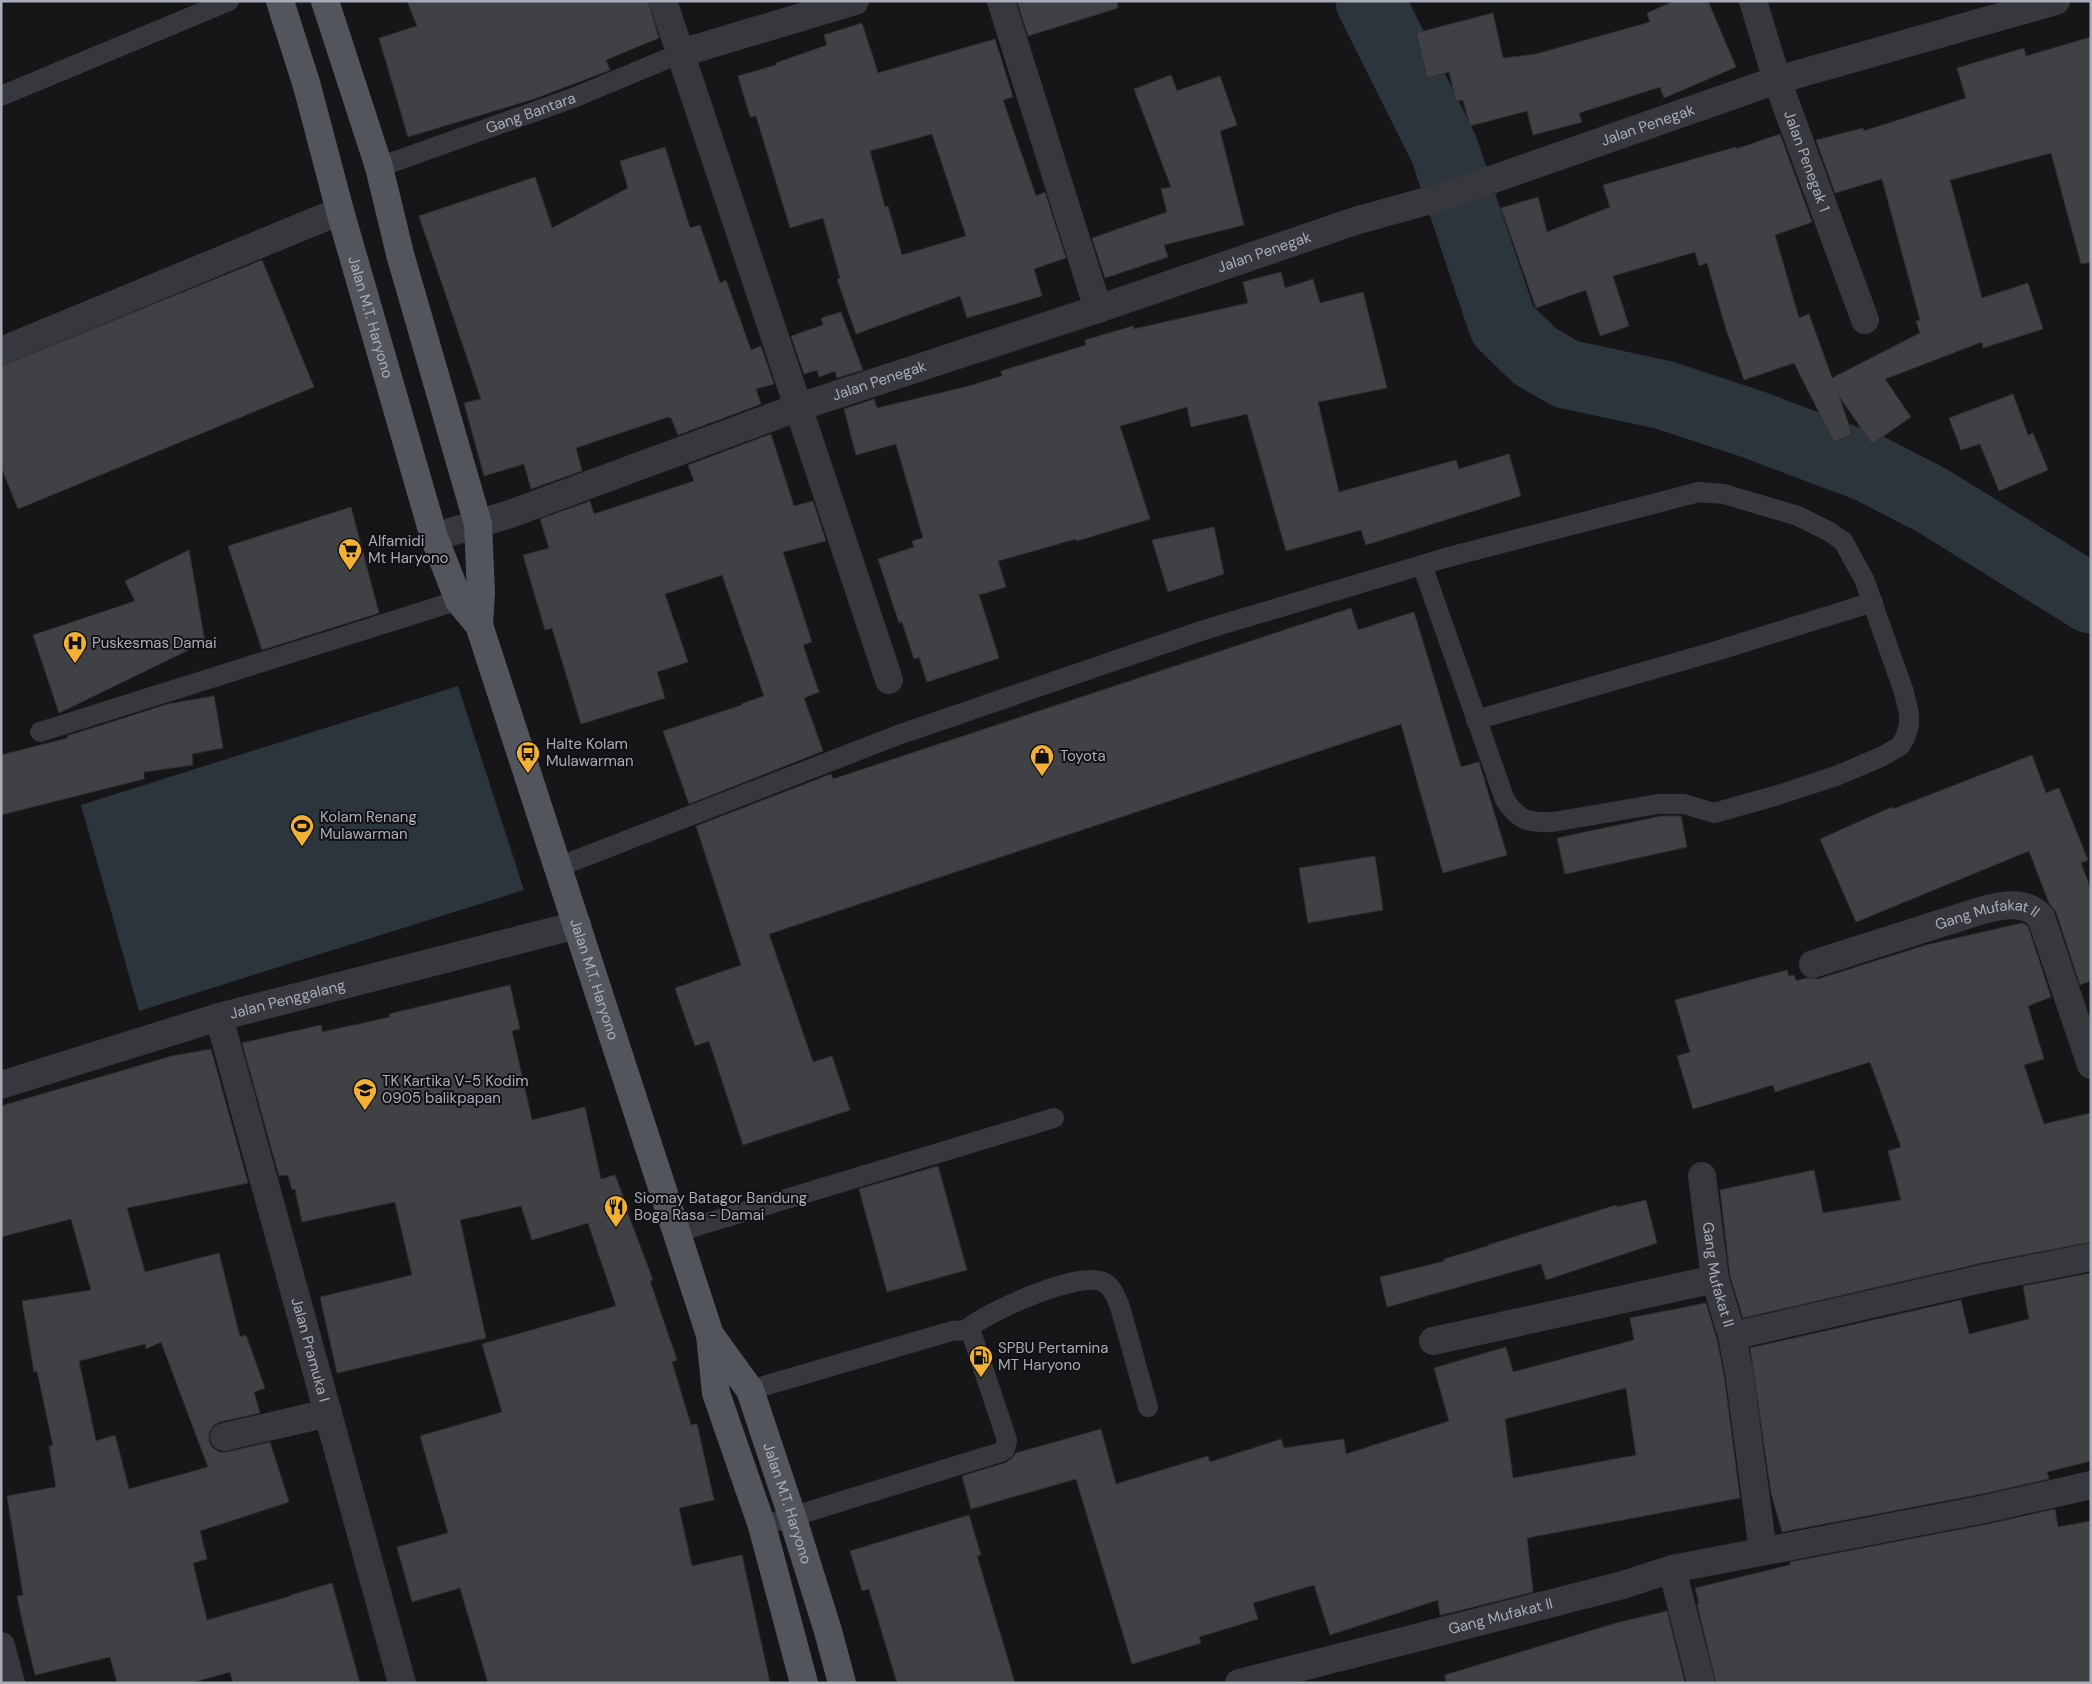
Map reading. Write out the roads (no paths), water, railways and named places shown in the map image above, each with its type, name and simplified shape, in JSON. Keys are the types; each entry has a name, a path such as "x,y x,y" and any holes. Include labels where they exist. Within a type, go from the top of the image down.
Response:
{"main road":[{"name":"Jalan M.T. Haryono","path":"280,1 307,86 338,204 434,537 470,597 710,1335 716,1393 762,1526 804,1683"},
{"name":"Jalan M.T. Haryono","path":"325,1 379,167 400,254 478,524 470,597"},
{"name":"Jalan M.T. Haryono","path":"710,1335 750,1390 792,1516 828,1631 842,1683"}],"street":[{"path":"663,1 889,680"},
{"path":"681,53 855,1"},
{"path":"1001,1 1098,309"},
{"name":"Jalan Penegak 1","path":"1753,1 1777,80 1865,320"},
{"name":"Jalan Penegak","path":"434,537 478,524 799,406 1098,309 1355,221 1445,196 1777,80 2056,1"},
{"path":"1,351 338,204"},
{"name":"Gang Mufakat II","path":"1813,964 1983,910 2002,906 2029,908 2041,917 2091,1064"},
{"name":"Jalan Penggalang","path":"1,1085 219,1017 577,925"},
{"name":"Jalan Pramuka I","path":"219,1017 402,1683"},
{"name":"Gang Mufakat II","path":"1702,1176 1716,1279 1740,1372 1763,1551"},
{"path":"1732,1336 1985,1278 2091,1257"},
{"path":"1432,1341 1716,1279"},
{"path":"224,1437 328,1413"},
{"name":"Gang Mufakat II","path":"1239,1683 1623,1585 1672,1569 1986,1509 2091,1485"},
{"path":"1672,1569 1701,1683"},
{"path":"1,1646 11,1683"}],"lane":[{"path":"1,96 229,1"},
{"name":"Gang Bantara","path":"379,167 573,98 681,53"},
{"path":"1,338 338,204"},
{"path":"558,866 898,735 1207,629 1422,565 1699,492 1724,494 1798,516 1843,541 1864,579 1904,692 1909,713 1909,725 1905,738 1900,746 1865,765 1775,796 1714,813 1684,804 1658,804 1553,822 1538,823 1523,820 1512,811 1504,800 1422,565"},
{"path":"40,732 470,597"},
{"path":"1476,720 1713,652 1873,602"},
{"path":"677,1232 1054,1118"},
{"path":"750,1390 952,1331 966,1330 974,1323 1024,1299 1084,1280 1102,1281 1111,1288 1120,1307 1148,1407"},
{"path":"762,1526 1005,1449 1006,1432 972,1335 966,1330"}],"waterway":[{"path":"1370,1 1444,149 1503,325 1535,356 1566,374 1664,395 1752,424 1869,468 1933,501 2091,599"}],"place":[{"name":"Alfamidi Mt Haryono","path":"350,571"},
{"name":"Puskesmas Damai","path":"75,664"},
{"name":"Halte Kolam Mulawarman","path":"528,774"},
{"name":"Toyota","path":"1042,777"},
{"name":"Kolam Renang Mulawarman","path":"302,847"},
{"name":"TK Kartika V-5 Kodim 0905 balikpapan","path":"365,1111"},
{"name":"Siomay Batagor Bandung Boga Rasa - Damai","path":"616,1228"},
{"name":"SPBU Pertamina MT Haryono","path":"981,1378"}]}
